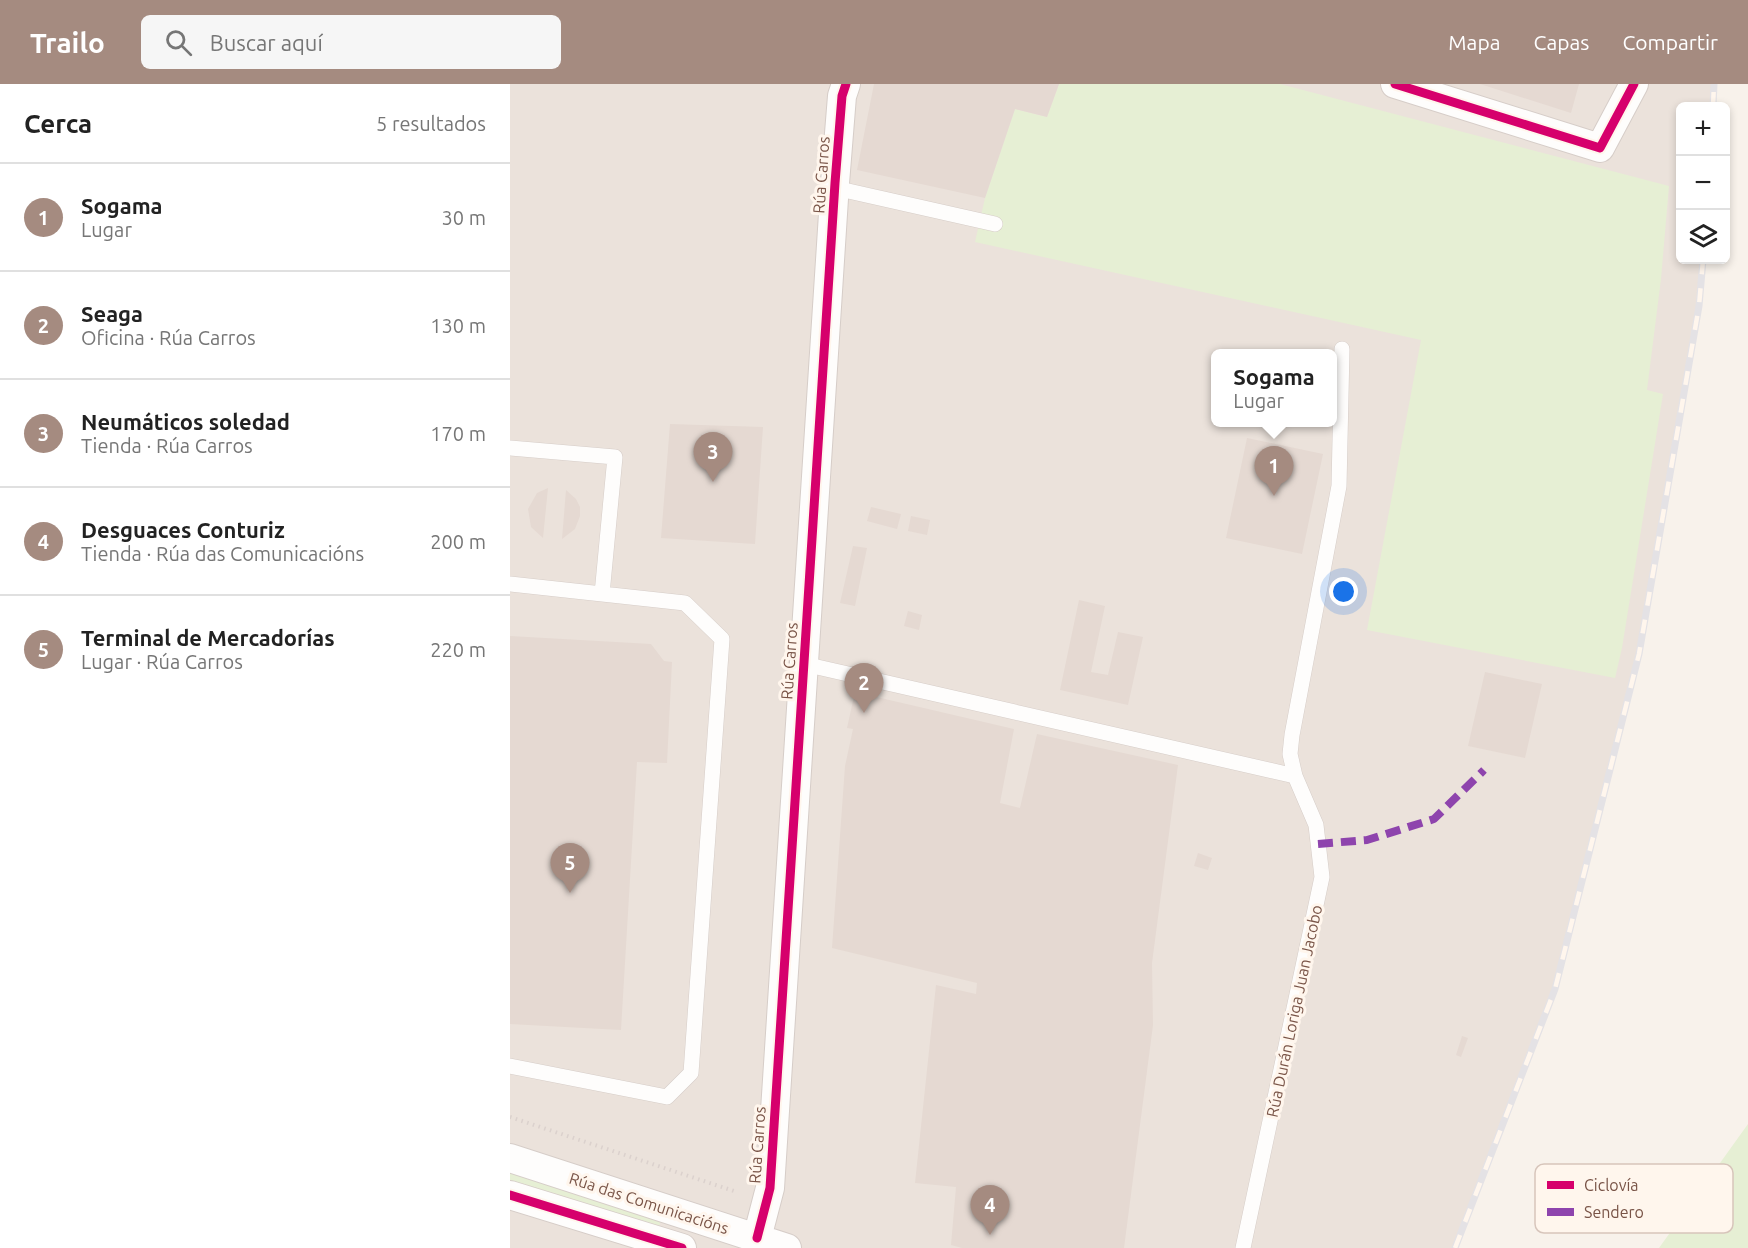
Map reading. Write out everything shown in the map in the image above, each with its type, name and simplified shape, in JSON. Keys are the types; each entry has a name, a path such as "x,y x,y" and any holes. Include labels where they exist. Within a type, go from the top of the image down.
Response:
{"street":[{"name":"Rúa Carros","path":"757,1238 770,1188 835,188 842,96 846,84"},
{"path":"1395,84 1600,148 1634,84"},
{"name":"Rúa das Comunicacións","path":"510,1158 788,1248"},
{"name":"Rúa das Comunicacións","path":"510,1195 682,1248"}],"lane":[{"path":"835,188 995,224"},
{"name":"Rúa Durán Loriga Juan Jacobo","path":"1243,1248 1322,877 1316,825 1294,776 1290,754 1339,486 1342,349"},
{"path":"510,448 615,457 602,594"},
{"path":"510,584 685,603 722,639 691,1073 667,1097 510,1066"},
{"path":"804,664 1294,776"}],"path":[{"path":"510,1117 734,1191"}],"shaded area":[{"path":"510,84 1714,84 1713,102 1676,102 1676,264 1703,264 1699,306 1639,654 1555,989 1455,1248 510,1248"}],"green space":[{"path":"1059,84 1280,84 1669,186 1661,279 1647,390 1663,394 1622,648 1615,678 1367,630 1421,340 975,242 985,198 1015,109 1047,117"},
{"path":"1748,1124 1748,1248 1659,1248 1670,1233 1733,1233 1733,1164 1719,1164"},
{"path":"510,1169 662,1218 658,1229 510,1181"}],"building":[{"path":"874,84 1059,84 1047,117 1015,109 985,198 857,170"},
{"path":"1480,84 1579,84 1571,113"},
{"path":"670,424 763,427 755,544 661,538"},
{"path":"1247,438 1323,454 1302,554 1226,538"},
{"path":"548,488 543,538 531,527 528,509 537,493"},
{"path":"566,490 576,499 580,507 580,516 575,529 562,539"},
{"path":"871,507 901,514 897,529 867,521"},
{"path":"911,516 930,520 927,535 908,531"},
{"path":"853,546 867,548 855,606 840,603"},
{"path":"1079,600 1105,606 1091,672 1108,675 1118,632 1143,637 1128,705 1060,690"},
{"path":"908,611 922,615 919,630 904,626"},
{"path":"510,636 651,644 664,661 672,662 667,763 637,762 621,1030 510,1024"},
{"path":"1485,672 1542,684 1525,758 1468,746"},
{"path":"855,692 1014,729 1000,803 1020,808 1037,734 1178,765 1152,963 1153,1025 1124,1248 962,1248 951,1245 956,1187 915,1183 936,985 976,994 977,983 832,948 845,766 853,729 847,728"},
{"path":"1198,853 1212,858 1208,870 1194,866"},
{"path":"1462,1036 1468,1038 1461,1057 1456,1055"}],"railway":[{"path":"1713,102 1714,84"},
{"path":"1455,1248 1555,989 1639,654 1699,306 1703,264"}],"marked path":[{"path":"1318,844 1367,840 1434,819 1484,770"}],"cycle path":[{"path":"757,1238 770,1188 835,183 842,96 846,84"},
{"path":"1395,84 1600,148 1634,84"},
{"path":"510,1195 682,1248"}],"place":[{"name":"Neumáticos soledad","path":"713,482"},
{"name":"Sogama","path":"1274,496"},
{"name":"Seaga","path":"864,713"},
{"name":"Terminal de Mercadorías","path":"570,893"},
{"name":"Desguaces Conturiz","path":"990,1235"}]}
